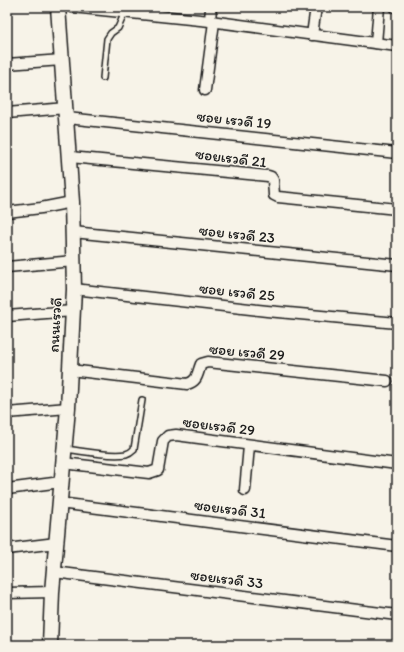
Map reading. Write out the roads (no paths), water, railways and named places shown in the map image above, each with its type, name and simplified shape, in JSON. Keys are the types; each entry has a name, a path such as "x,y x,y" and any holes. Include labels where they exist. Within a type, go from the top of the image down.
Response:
{"street":[{"name":"ถนนเรวดี","path":"53,645 52,592 68,408 74,289 70,157 58,7"},
{"path":"72,7 130,11 397,46"},
{"path":"205,90 212,21 211,7"},
{"path":"312,35 316,7"},
{"path":"376,43 379,7"},
{"path":"7,64 62,60"},
{"name":"ซอย เรวดี 19","path":"7,112 67,113 397,153"},
{"name":"ซอยเรวดี 21","path":"70,157 268,176 273,180 274,195 278,197 397,209"},
{"path":"7,212 41,208 72,202"},
{"name":"ซอย เรวดี 23","path":"73,232 397,265"},
{"path":"7,267 74,261"},
{"name":"ซอย เรวดี 25","path":"74,289 259,310 397,323"},
{"path":"7,316 73,311"},
{"name":"ซอย เรวดี 29","path":"70,370 187,384 194,382 201,364 208,362 387,381"},
{"path":"7,413 68,408"},
{"name":"ซอยเรวดี 29","path":"63,463 149,473 158,470 163,441 168,436 176,435 250,446 397,464"},
{"path":"245,490 250,446"},
{"path":"7,489 61,482"},
{"name":"ซอยเรวดี 31","path":"59,502 397,546"},
{"path":"7,549 56,543"},
{"name":"ซอยเรวดี 33","path":"54,572 397,615"},
{"path":"7,593 52,592"}],"lane":[{"path":"103,78 108,39 111,33 118,28 130,11"},
{"path":"64,449 108,454 126,454 131,452 134,449 142,400"}]}
